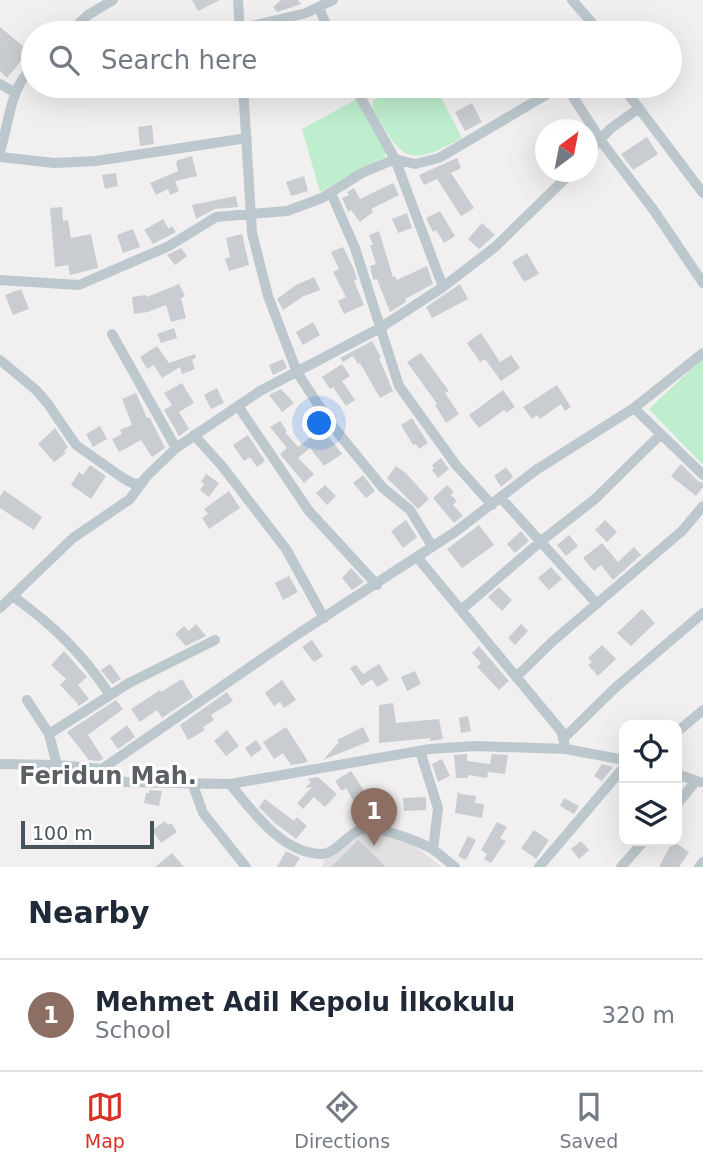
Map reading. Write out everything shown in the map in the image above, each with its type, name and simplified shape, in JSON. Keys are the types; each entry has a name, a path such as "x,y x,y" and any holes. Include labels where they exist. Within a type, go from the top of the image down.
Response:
{"street":[{"path":"82,21 113,0"},
{"path":"237,0 239,21"},
{"path":"278,21 319,8 333,0"},
{"path":"572,0 590,21"},
{"path":"319,8 325,21"},
{"path":"0,151 14,92 21,80"},
{"path":"0,84 14,92"},
{"path":"244,98 252,233 268,296 297,372 330,423 383,488 410,510 432,546"},
{"path":"361,98 395,159 443,287"},
{"path":"0,280 79,285 169,246 216,217 287,211 331,193 362,173 395,159 415,164 439,158 541,98"},
{"path":"574,98 703,283"},
{"path":"631,98 703,193"},
{"path":"598,140 639,108"},
{"path":"0,157 54,163 96,161 247,138"},
{"path":"0,608 14,597 55,553 130,499 176,448 260,391 380,328 443,287 495,247 562,182"},
{"path":"331,193 355,248 399,386 456,465 540,542 597,604"},
{"path":"113,334 176,448"},
{"path":"102,769 377,585 497,502 536,470 634,408 703,353"},
{"path":"0,360 36,390 76,445 123,478 134,484 142,483"},
{"path":"238,406 309,511 377,585"},
{"path":"634,408 703,475"},
{"path":"461,610 595,499 661,434"},
{"path":"194,435 222,466 286,549 324,618"},
{"path":"516,677 553,641 682,531 703,506"},
{"path":"417,557 516,677 566,743"},
{"path":"14,597 70,642 110,695"},
{"path":"566,743 616,687 703,613"},
{"path":"49,734 149,672 215,640"},
{"path":"27,700 49,734 57,765"},
{"path":"682,728 703,710"},
{"path":"0,764 102,769 125,782 193,785 230,784 420,751 475,746 566,743 619,759"},
{"path":"420,751 438,808 433,850"},
{"path":"539,867 619,773"},
{"path":"682,776 699,782 682,799"},
{"path":"230,784 254,814 288,844 318,854 327,854 362,829 379,829 433,850 455,867"},
{"path":"193,785 203,813 246,867"},
{"path":"621,867 640,846"},
{"path":"699,867 703,862"}],"shaded area":[{"path":"357,829 407,840 442,867 322,867 327,852"}],"green space":[{"path":"378,98 441,98 462,138 428,154 407,154 390,138 372,107 373,101"},
{"path":"357,99 386,152 385,157 320,192 302,129"},
{"path":"703,358 703,465 649,409"}],"building":[{"path":"192,0 220,0 198,11"},
{"path":"281,0 298,0 301,4 277,12 273,7"},
{"path":"0,27 21,44 21,61 7,78 0,71"},
{"path":"472,103 482,122 465,131 455,112"},
{"path":"152,125 154,144 140,146 138,127"},
{"path":"647,137 658,154 633,170 621,154"},
{"path":"192,156 197,176 175,181 179,191 170,195 168,189 156,195 150,183 178,171 176,162"},
{"path":"457,158 461,168 451,173 474,208 461,216 437,179 424,185 419,175"},
{"path":"116,173 118,186 105,189 102,175"},
{"path":"304,176 308,191 291,196 286,182"},
{"path":"393,183 399,195 371,209 373,212 360,222 351,210 348,212 342,198 349,195 347,192 354,188 360,199"},
{"path":"236,196 238,207 215,209 196,219 192,205"},
{"path":"62,207 63,221 68,220 71,238 91,234 98,268 70,275 68,265 55,267 50,208"},
{"path":"440,211 455,236 444,243 436,230 433,232 426,218"},
{"path":"407,213 412,228 398,233 392,219"},
{"path":"163,219 169,229 172,226 176,232 153,244 144,230"},
{"path":"482,223 495,235 479,249 468,239"},
{"path":"133,229 140,247 123,253 117,235"},
{"path":"379,231 393,277 397,280 427,266 433,284 405,299 406,302 390,312 377,279 373,280 370,266 376,264 369,235"},
{"path":"242,234 249,265 229,271 225,259 230,257 226,238"},
{"path":"343,247 354,269 357,279 354,281 364,305 344,314 338,301 346,297 333,272 339,269 331,252"},
{"path":"181,248 187,256 175,265 167,255"},
{"path":"527,253 539,274 524,282 512,262"},
{"path":"314,277 320,290 302,297 283,310 277,299 296,285"},
{"path":"179,284 185,296 181,298 186,318 171,322 166,305 134,314 132,297 147,297"},
{"path":"460,284 468,299 432,318 426,307"},
{"path":"21,289 29,309 13,315 5,295"},
{"path":"313,322 320,335 303,345 296,332"},
{"path":"174,328 177,338 161,343 157,334"},
{"path":"481,333 500,362 511,355 520,368 501,381 485,359 480,362 467,343"},
{"path":"372,341 381,357 379,358 393,391 380,398 360,363 358,364 353,356 343,362 340,358"},
{"path":"157,346 169,363 195,354 196,357 192,360 195,369 182,374 180,367 162,378 154,365 147,369 140,357"},
{"path":"421,353 449,391 445,393 459,414 446,423 435,405 437,404 407,362"},
{"path":"283,359 287,368 273,375 269,365"},
{"path":"342,364 350,376 342,381 355,400 346,406 322,377"},
{"path":"182,383 194,403 179,412 189,429 179,436 164,410 172,405 164,393"},
{"path":"557,385 571,407 565,411 561,404 540,419 537,415 532,419 523,407"},
{"path":"217,388 224,403 211,409 204,395"},
{"path":"281,389 294,403 282,412 269,395"},
{"path":"503,390 515,407 506,413 504,410 479,428 469,415"},
{"path":"136,393 165,448 152,457 141,440 119,452 112,439 122,434 120,430 132,425 122,399"},
{"path":"312,410 321,427 342,454 324,466 310,448 298,458 314,474 304,483 280,454 287,448 270,427 280,421 287,431 285,432 298,447 313,435 301,420"},
{"path":"412,418 428,443 419,449 416,444 413,445 401,425"},
{"path":"100,426 107,439 93,447 86,434"},
{"path":"55,428 68,447 64,451 66,453 54,462 38,444"},
{"path":"248,435 265,461 257,467 250,457 244,461 233,445"},
{"path":"441,458 449,469 438,478 432,465"},
{"path":"681,464 703,483 696,496 671,476"},
{"path":"90,465 106,476 91,499 71,485 79,472 83,475"},
{"path":"396,466 406,473 429,499 418,509 387,478"},
{"path":"506,467 513,477 501,487 494,476"},
{"path":"206,474 219,483 209,497 200,490"},
{"path":"363,475 375,491 366,498 353,483"},
{"path":"325,485 336,496 327,505 316,493"},
{"path":"447,485 454,492 451,495 457,501 453,505 463,516 454,523 433,498"},
{"path":"4,490 42,517 34,530 0,508 0,497"},
{"path":"229,491 240,508 209,529 202,518 208,514 204,509"},
{"path":"406,520 417,537 403,548 391,531"},
{"path":"605,520 617,532 607,542 595,530"},
{"path":"479,525 494,545 462,568 447,549"},
{"path":"521,531 529,541 515,553 507,544"},
{"path":"569,535 578,546 566,556 557,545"},
{"path":"602,543 618,562 634,547 641,555 613,580 601,565 594,571 583,558"},
{"path":"551,567 562,579 549,590 538,578"},
{"path":"351,568 364,582 352,590 342,578"},
{"path":"289,576 298,592 283,600 275,583"},
{"path":"499,587 512,600 502,611 488,597"},
{"path":"642,609 655,623 631,646 617,633"},
{"path":"196,624 206,636 186,646 175,634 184,626 189,631"},
{"path":"521,624 528,631 515,645 508,638"},
{"path":"312,640 323,656 314,662 302,647"},
{"path":"602,645 616,659 598,676 588,665 592,662 588,658"},
{"path":"479,646 509,681 499,690 477,667 481,663 472,653"},
{"path":"64,651 87,677 78,685 89,699 77,707 78,704 60,685 66,679 51,665"},
{"path":"110,664 121,679 112,684 101,670"},
{"path":"379,664 389,680 377,687 372,679 362,686 350,668 356,665 363,674"},
{"path":"415,671 421,684 407,691 401,677"},
{"path":"182,679 193,697 162,718 157,710 140,722 131,709"},
{"path":"282,680 296,700 284,708 280,702 274,706 265,693"},
{"path":"227,692 233,701 211,715 214,720 203,727 205,730 188,740 180,725"},
{"path":"116,700 123,709 88,735 103,758 100,761 89,760 67,732"},
{"path":"393,703 396,723 439,719 443,739 379,743 379,705"},
{"path":"468,716 471,731 461,733 459,718"},
{"path":"127,725 135,737 118,749 110,738"},
{"path":"286,727 308,761 291,765 283,753 274,759 263,742"},
{"path":"363,727 370,741 323,760 339,742 337,740"},
{"path":"227,730 239,746 226,756 214,741"},
{"path":"256,740 262,749 251,757 245,748"},
{"path":"467,754 467,761 490,764 492,754 508,755 505,774 488,772 487,778 468,775 468,778 456,778 454,755"},
{"path":"442,759 450,776 438,782 432,764"},
{"path":"602,764 613,767 602,781 594,776"},
{"path":"351,771 365,792 353,800 346,788 342,791 335,781"},
{"path":"318,777 337,794 325,807 314,797 303,809 297,803 312,787 305,788 311,782 307,779"},
{"path":"149,790 162,791 159,806 144,803"},
{"path":"458,791 460,794 476,796 475,803 484,804 482,818 455,813"},
{"path":"426,797 426,810 404,811 403,798"},
{"path":"564,798 579,806 574,814 560,806"},
{"path":"265,799 294,821 297,817 307,826 296,839 259,807"},
{"path":"165,821 168,825 171,823 177,832 161,843 152,830"},
{"path":"497,822 507,827 500,838 506,841 491,863 484,859 487,854 481,850"},
{"path":"534,830 549,840 536,859 521,848"},
{"path":"468,836 476,840 466,860 458,856"},
{"path":"358,840 386,867 331,867"},
{"path":"581,841 589,850 579,859 571,849"},
{"path":"670,846 680,846 689,852 679,867 659,867"},
{"path":"286,851 300,858 294,867 277,867"},
{"path":"172,853 184,867 155,867"}],"place":[{"name":"Mehmet Adil Kepolu İlkokulu","path":"374,846"}],"district":[{"name":"Feridun Mah.","path":"108,776"}]}
